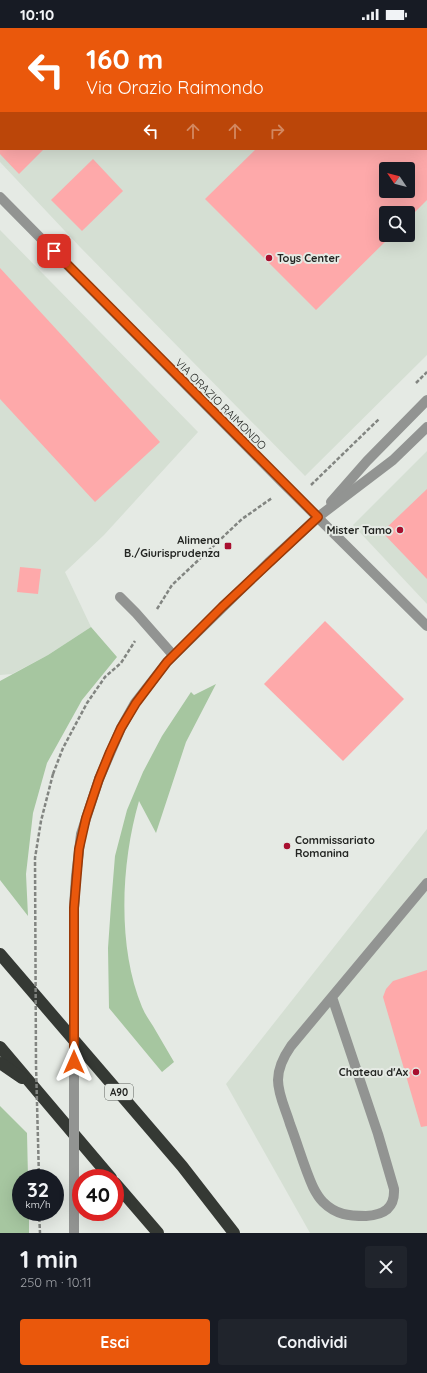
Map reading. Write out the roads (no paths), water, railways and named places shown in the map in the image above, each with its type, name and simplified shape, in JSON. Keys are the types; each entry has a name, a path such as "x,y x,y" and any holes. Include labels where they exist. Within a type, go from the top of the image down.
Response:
{"highway":[{"name":"A90","path":"0,954 182,1166 234,1233"},
{"path":"0,1047 103,1169"},
{"path":"0,1064 33,1085"},
{"path":"124,1193 158,1233"}],"street":[{"name":"VIA ORAZIO RAIMONDO","path":"0,197 427,626"},
{"path":"74,1233 75,900 81,834 99,779 119,733 136,703 156,675 173,655 318,517 367,461 427,400"},
{"path":"318,517 393,460 427,427"},
{"path":"120,597 173,655"},
{"path":"332,998 378,1134 394,1189 395,1195 393,1203 388,1209 377,1216 344,1215 330,1209 317,1195 302,1159 280,1092 278,1081 279,1072 287,1052 427,883"}],"place":[{"name":"Toys Center","path":"269,258"},
{"name":"Mister Tamo","path":"400,530"},
{"name":"Alimena B./Giurisprudenza","path":"228,546"},
{"name":"Commissariato Romanina","path":"287,846"},
{"name":"Chateau d'Ax","path":"416,1072"}]}
